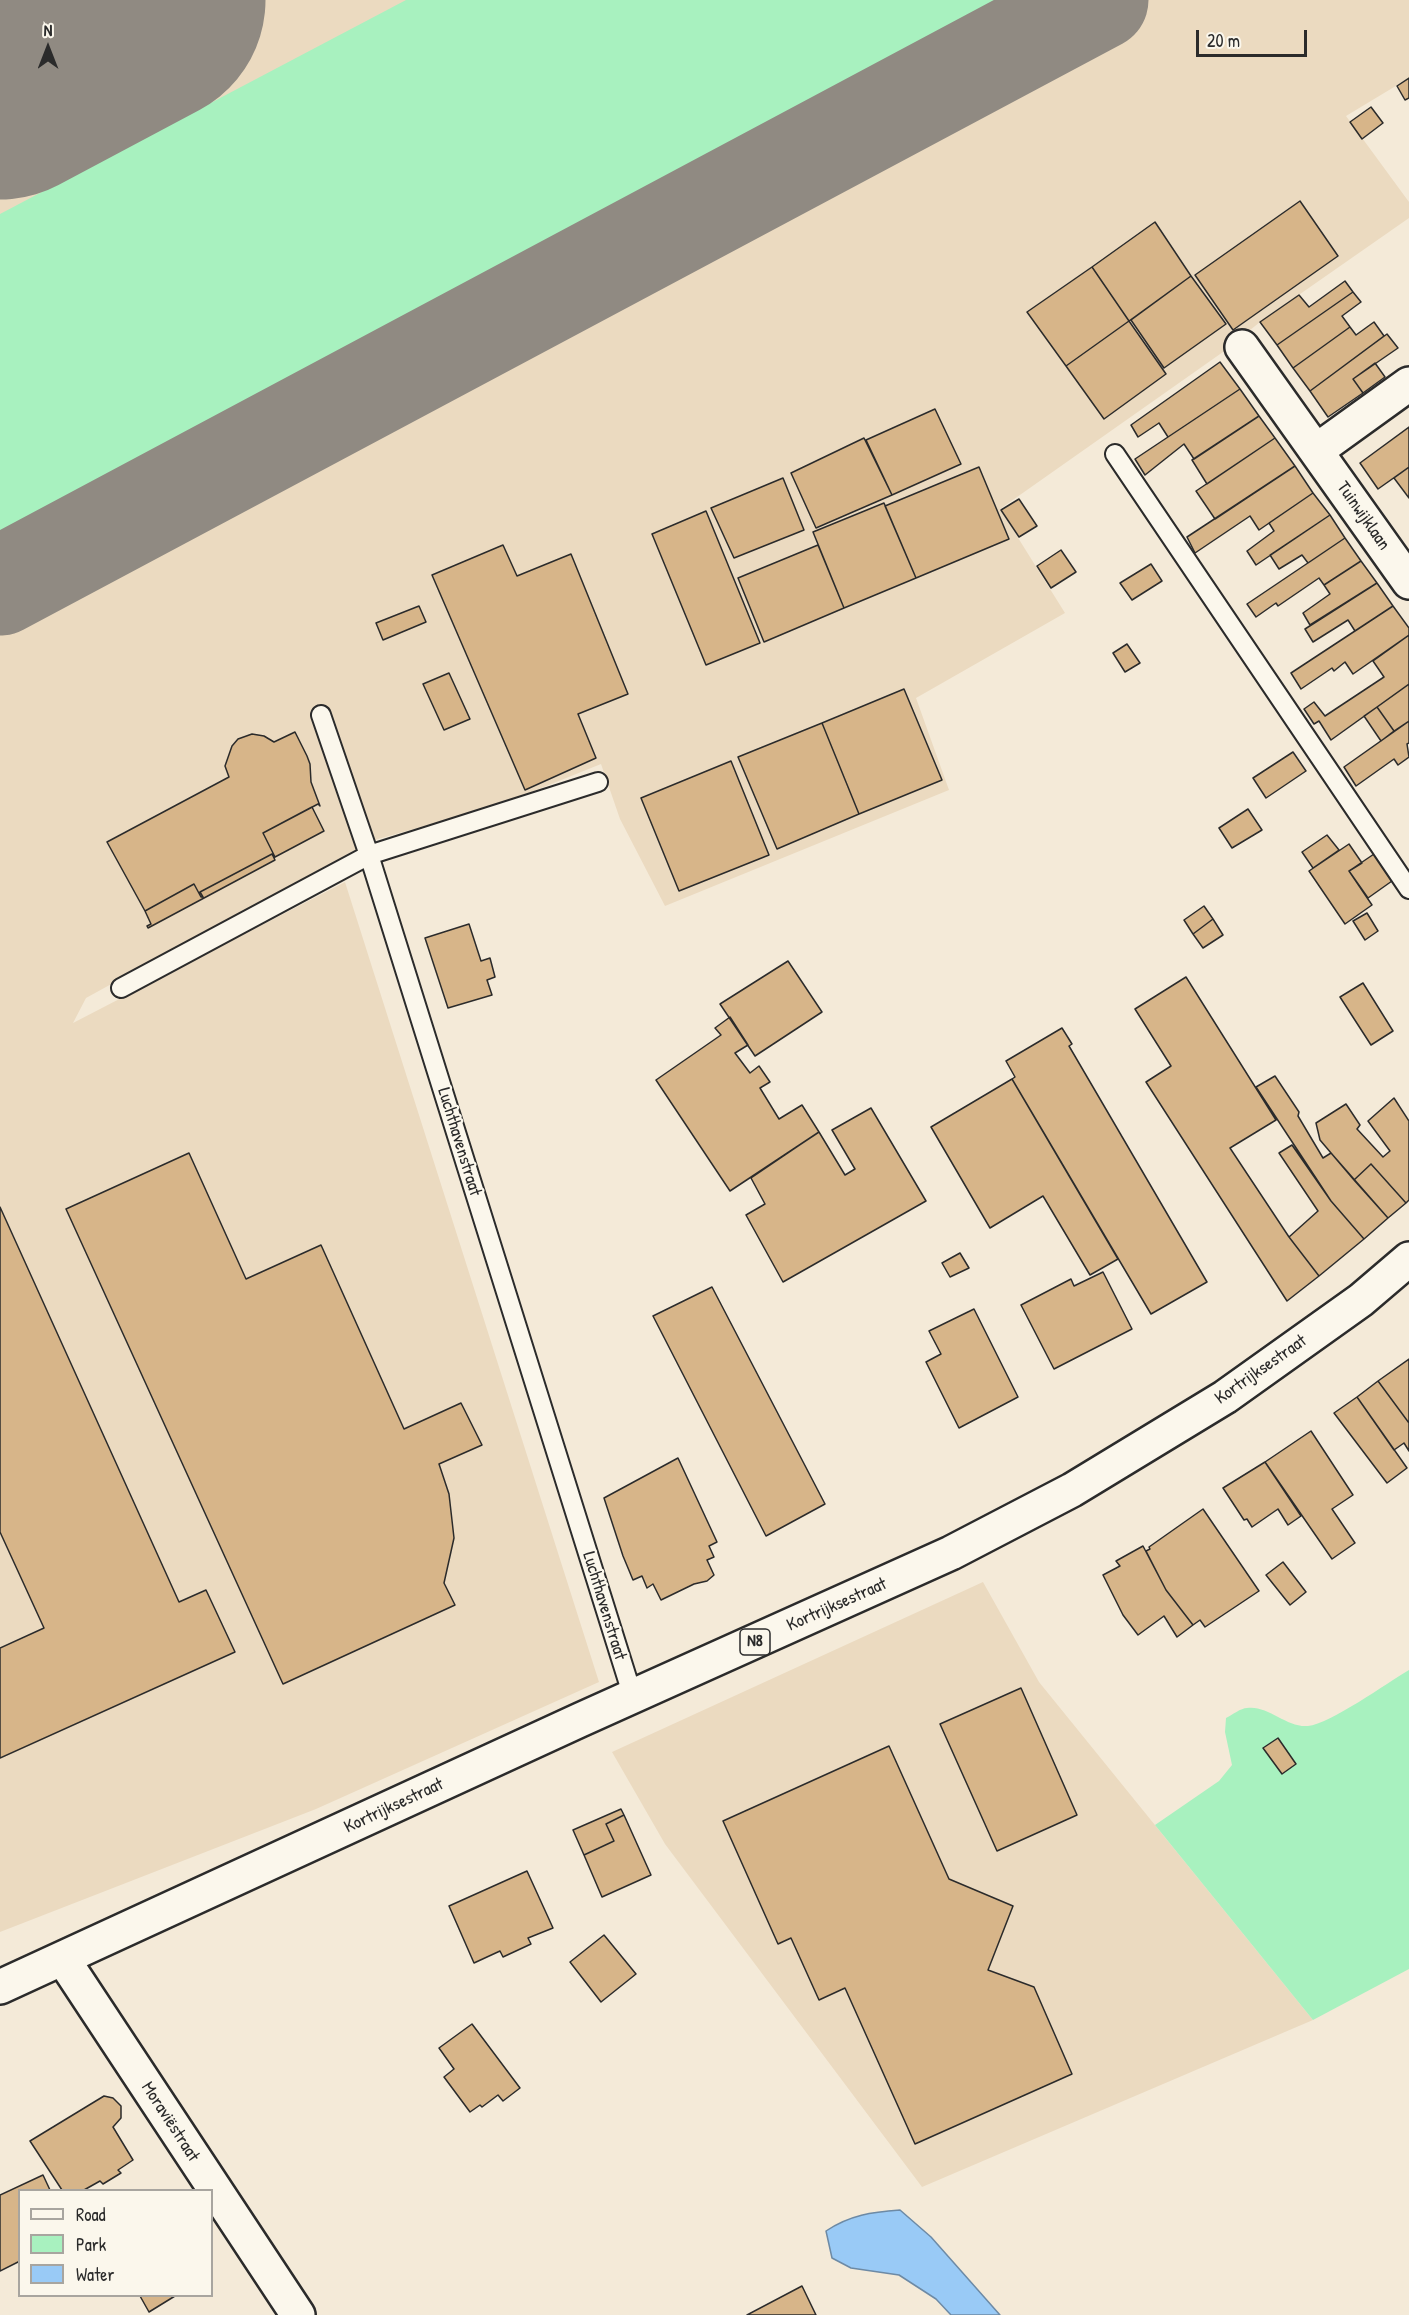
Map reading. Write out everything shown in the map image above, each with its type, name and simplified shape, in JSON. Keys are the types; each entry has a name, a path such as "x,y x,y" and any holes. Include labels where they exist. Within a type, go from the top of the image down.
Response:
{"main road":[{"name":"Tuinwijklaan","path":"1242,346 1409,582"},
{"path":"1317,450 1409,384"},
{"name":"Kortrijksestraat","path":"63,1959 951,1553 1072,1490 1225,1397 1361,1300 1409,1258"},
{"name":"N8","path":"0,1987 63,1959"},
{"name":"Moraviëstraat","path":"63,1959 298,2315"}],"lane":[{"path":"1115,454 1409,889"},
{"name":"Luchthavenstraat","path":"321,715 369,855 633,1697"},
{"path":"121,988 369,855 598,782"}],"shaded area":[{"path":"0,0 1409,0 1409,78 1346,116 1409,202 1409,218 1000,509 1065,613 916,698 949,790 665,906 620,819 601,764 499,805 371,841 86,998 73,1023 345,882 599,1682 316,1809 0,1932"},
{"path":"983,1582 1039,1682 1313,2020 922,2187 665,1844 612,1752"}],"green space":[{"path":"406,0 1034,0 20,540 0,547 0,214"},
{"path":"1409,1670 1409,1969 1313,2020 1155,1825 1219,1781 1232,1765 1225,1732 1226,1718 1242,1709 1255,1708 1300,1726 1318,1724 1344,1711"}],"water":[{"path":"900,2210 931,2237 1000,2315 951,2315 936,2299 899,2275 851,2268 832,2258 826,2231 861,2215"}],"building":[{"path":"1409,78 1409,98 1405,100 1397,86"},
{"path":"1371,107 1383,123 1362,139 1350,122"},
{"path":"1300,201 1338,256 1233,330 1195,275"},
{"path":"1155,222 1191,276 1129,321 1092,267"},
{"path":"1092,267 1129,321 1066,366 1027,312"},
{"path":"1191,276 1226,324 1164,368 1131,320"},
{"path":"1345,281 1353,292 1277,345 1260,322 1299,295 1309,307"},
{"path":"1353,292 1361,302 1342,316 1350,327 1293,368 1277,345"},
{"path":"1129,321 1166,374 1104,419 1066,366"},
{"path":"1374,322 1384,336 1310,391 1293,368 1350,327 1356,335"},
{"path":"1387,334 1398,348 1353,379 1363,393 1328,417 1310,391"},
{"path":"1220,362 1240,389 1168,437 1159,423 1138,437 1131,425"},
{"path":"1375,363 1385,377 1363,393 1353,379"},
{"path":"1240,389 1259,416 1194,459 1184,444 1145,475 1135,459"},
{"path":"935,409 961,464 892,495 866,440"},
{"path":"1259,416 1275,438 1207,484 1192,460"},
{"path":"1409,427 1409,467 1378,489 1360,463"},
{"path":"864,438 892,495 816,528 791,473"},
{"path":"1275,438 1295,466 1215,519 1196,491"},
{"path":"1295,466 1313,493 1259,530 1250,516 1195,553 1187,537"},
{"path":"979,467 1009,539 916,578 885,506"},
{"path":"1409,467 1409,498 1394,478"},
{"path":"783,478 804,530 734,558 711,508"},
{"path":"1313,493 1330,515 1256,565 1247,551 1274,531 1269,523"},
{"path":"1019,499 1037,526 1019,537 1001,510"},
{"path":"884,503 916,578 844,608 813,532"},
{"path":"706,511 760,643 706,665 652,534"},
{"path":"1330,515 1345,538 1308,563 1302,555 1279,569 1270,555"},
{"path":"1345,538 1361,561 1324,585 1319,578 1278,606 1276,603 1256,617 1247,604"},
{"path":"503,545 517,576 571,554 628,694 578,714 596,758 525,790 432,575"},
{"path":"818,545 844,608 764,642 738,578"},
{"path":"1061,550 1076,572 1051,588 1037,566"},
{"path":"1361,561 1377,583 1310,625 1303,613 1330,594 1324,585"},
{"path":"1151,564 1162,581 1132,600 1120,583"},
{"path":"1377,583 1393,606 1355,631 1348,620 1313,642 1305,629"},
{"path":"419,606 426,622 383,640 376,623"},
{"path":"1393,606 1409,628 1409,635 1353,674 1345,662 1334,671 1332,668 1301,689 1291,673"},
{"path":"1409,635 1409,684 1331,740 1319,721 1314,724 1304,709 1314,702 1325,716 1384,677 1373,661"},
{"path":"1127,644 1140,663 1125,672 1113,653"},
{"path":"449,673 470,719 444,730 423,684"},
{"path":"1409,684 1409,721 1394,731 1377,707"},
{"path":"904,689 942,780 859,814 822,723"},
{"path":"1377,707 1394,731 1381,741 1364,716"},
{"path":"1409,721 1409,743 1407,744 1409,757 1398,765 1394,759 1356,786 1344,767"},
{"path":"822,723 859,814 777,849 738,757"},
{"path":"295,732 310,764 311,782 320,806 318,804 263,833 274,858 272,854 200,892 203,897 194,884 145,911 107,842 229,777 225,766 232,746 238,739 252,734 264,736 274,742"},
{"path":"1293,752 1306,771 1266,798 1253,778"},
{"path":"731,761 769,855 679,891 641,798"},
{"path":"312,807 324,831 275,857 263,833"},
{"path":"1248,809 1262,830 1232,848 1219,828"},
{"path":"1327,835 1339,850 1313,868 1302,852"},
{"path":"1349,844 1362,863 1349,871 1372,905 1345,924 1309,871"},
{"path":"272,854 275,860 148,928 147,926 151,924 145,911 194,884 203,897 200,892"},
{"path":"1374,854 1392,881 1368,898 1349,871"},
{"path":"1204,906 1213,919 1193,934 1184,920"},
{"path":"1367,913 1378,931 1365,940 1353,921"},
{"path":"1213,919 1223,935 1203,948 1193,934"},
{"path":"469,924 481,961 490,958 495,977 487,980 492,995 448,1008 425,938"},
{"path":"788,961 822,1012 755,1056 720,1004"},
{"path":"1186,977 1276,1120 1230,1148 1289,1237 1319,1276 1287,1301 1146,1082 1171,1066 1135,1009"},
{"path":"1363,983 1393,1031 1371,1045 1340,997"},
{"path":"730,1017 748,1045 735,1053 750,1073 759,1066 770,1082 760,1088 779,1119 802,1105 819,1132 730,1191 656,1080 721,1035 715,1028"},
{"path":"1062,1028 1072,1044 1069,1046 1207,1282 1151,1314 1012,1079 1015,1077 1006,1061"},
{"path":"1275,1076 1299,1112 1298,1116 1323,1158 1331,1153 1388,1218 1364,1239 1331,1201 1256,1087"},
{"path":"1012,1079 1118,1259 1090,1275 1043,1196 990,1228 931,1127"},
{"path":"1394,1098 1409,1121 1409,1200 1406,1203 1371,1164 1354,1180 1320,1140 1316,1123 1346,1104 1360,1125 1357,1129 1383,1157 1390,1151 1368,1121"},
{"path":"871,1108 926,1201 783,1282 746,1215 765,1204 751,1178 819,1132 845,1175 855,1169 832,1130"},
{"path":"1292,1145 1331,1201 1364,1239 1319,1276 1289,1237 1318,1211 1279,1153"},
{"path":"189,1153 246,1279 321,1245 404,1429 461,1403 482,1445 439,1464 449,1494 454,1538 444,1583 455,1605 283,1684 66,1209"},
{"path":"1371,1164 1406,1203 1388,1218 1354,1180"},
{"path":"0,1207 179,1602 206,1590 235,1652 0,1758 0,1648 44,1628 0,1532"},
{"path":"960,1253 969,1268 950,1277 942,1263"},
{"path":"1103,1272 1132,1329 1054,1369 1021,1305 1071,1279 1074,1286"},
{"path":"712,1287 825,1504 766,1536 653,1316"},
{"path":"974,1309 1018,1397 959,1428 926,1362 941,1354 929,1331"},
{"path":"1409,1359 1409,1423 1378,1381"},
{"path":"1378,1381 1409,1423 1409,1451 1404,1443 1394,1450 1357,1397"},
{"path":"1357,1397 1407,1468 1387,1483 1334,1413"},
{"path":"1311,1431 1353,1495 1332,1509 1355,1543 1332,1559 1265,1462"},
{"path":"678,1458 717,1542 709,1546 714,1557 707,1560 714,1575 707,1581 694,1584 661,1600 653,1584 647,1588 642,1576 633,1580 604,1498"},
{"path":"1265,1462 1301,1516 1288,1525 1278,1509 1252,1527 1247,1519 1244,1520 1223,1488"},
{"path":"1203,1509 1259,1591 1205,1627 1200,1620 1193,1625 1166,1590 1146,1551"},
{"path":"1143,1546 1166,1590 1193,1625 1177,1637 1164,1616 1138,1635 1123,1615 1103,1575 1120,1566 1116,1561"},
{"path":"1283,1562 1306,1592 1290,1605 1266,1575"},
{"path":"1021,1688 1077,1815 997,1851 940,1724"},
{"path":"1278,1738 1296,1764 1282,1774 1263,1748"},
{"path":"889,1746 949,1879 1013,1906 988,1970 1034,1987 1072,2074 915,2144 845,1988 819,2000 791,1938 778,1944 723,1821"},
{"path":"621,1809 624,1815 606,1824 614,1841 584,1855 573,1830"},
{"path":"624,1815 651,1875 602,1897 584,1855 614,1841 606,1824"},
{"path":"527,1871 553,1928 528,1938 531,1944 503,1957 500,1951 474,1963 449,1906"},
{"path":"604,1935 636,1974 601,2002 570,1962"},
{"path":"472,2024 520,2088 503,2101 498,2095 482,2107 480,2105 470,2112 444,2077 454,2069 439,2048"},
{"path":"104,2096 113,2098 121,2106 121,2118 113,2127 133,2160 118,2170 121,2173 103,2184 100,2181 86,2189 61,2189 30,2141"},
{"path":"43,2175 50,2189 18,2189 18,2262 0,2271 0,2195"},
{"path":"802,2286 816,2315 747,2315"},
{"path":"141,2297 173,2297 149,2312"}],"taxiway":[{"path":"0,586 1099,0"}],"runway":[{"path":"0,75 141,0"}]}
